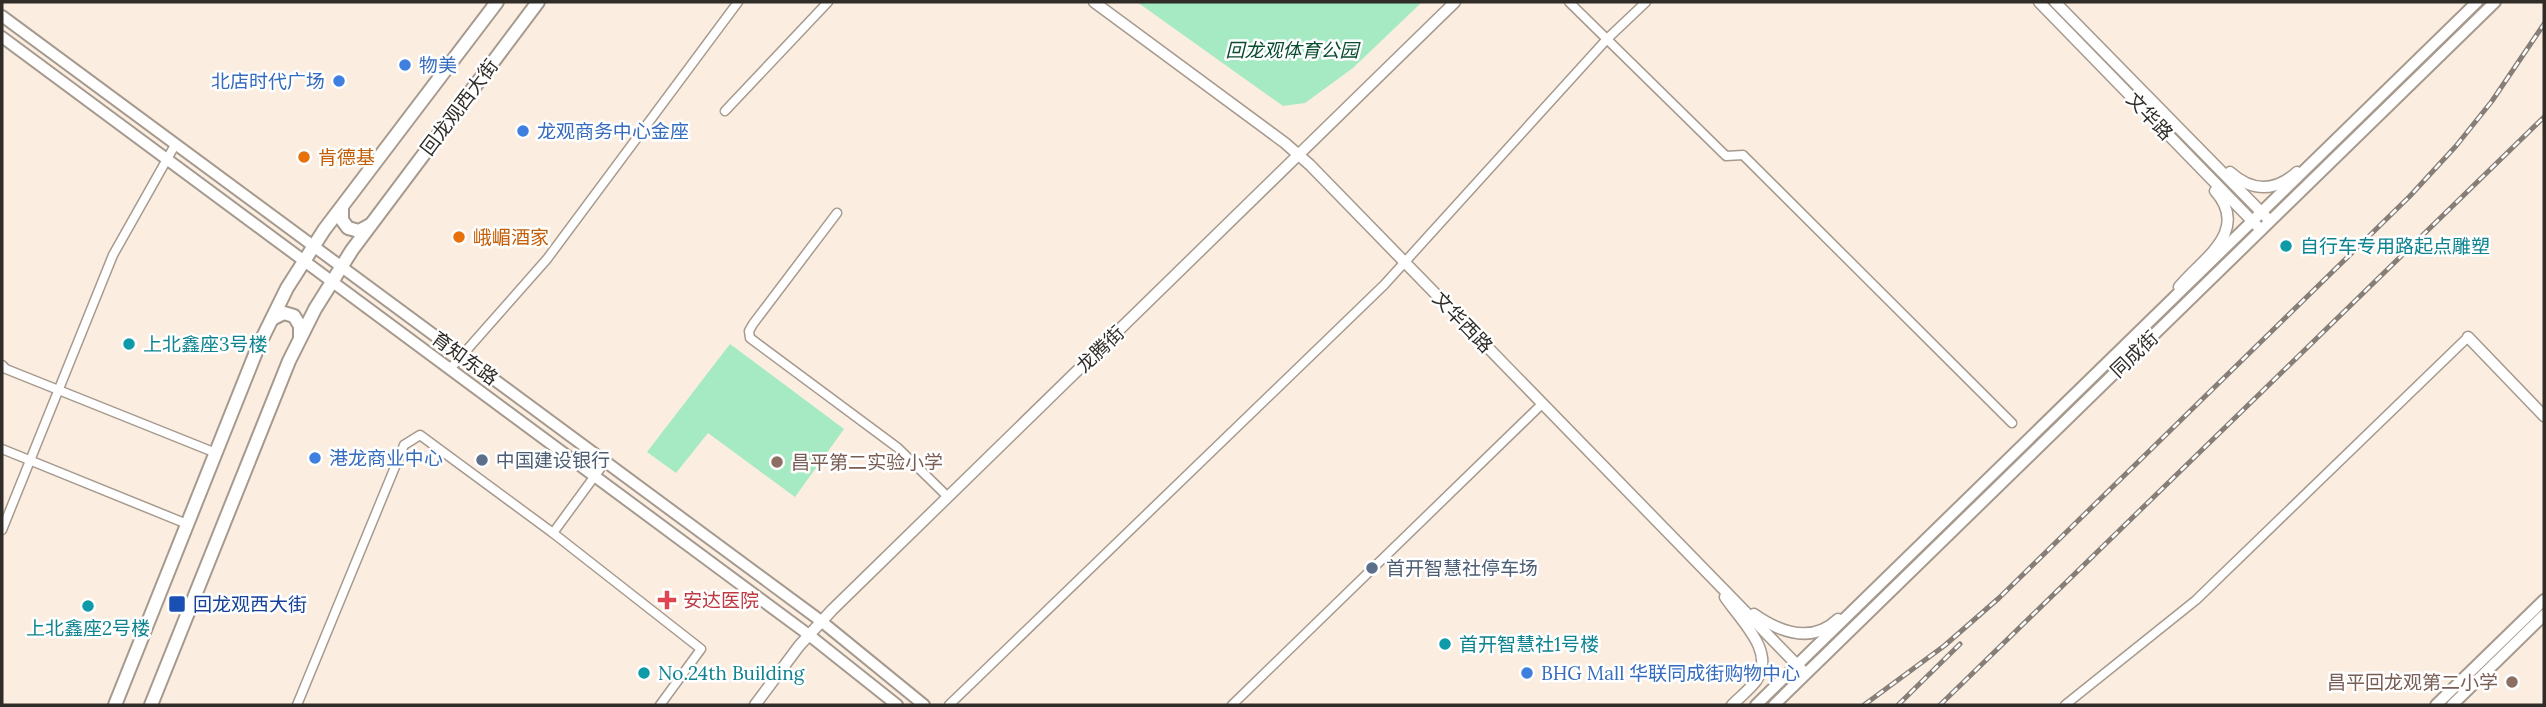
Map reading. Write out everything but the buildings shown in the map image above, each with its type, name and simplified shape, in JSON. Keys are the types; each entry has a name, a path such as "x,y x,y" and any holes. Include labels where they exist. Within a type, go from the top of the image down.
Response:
{"main road":[{"name":"回龙观西大街","path":"115,705 270,322 303,260 497,2"},
{"name":"回龙观西大街","path":"151,705 300,338 331,281 538,2"},
{"name":"同成街","path":"1774,705 1801,670 1909,556 2477,2"},
{"name":"同成街","path":"1756,705 1801,670 2495,2"},
{"name":"育知东路","path":"2,16 821,621 924,705"},
{"name":"育知东路","path":"2,37 809,635 897,705"},
{"path":"344,203 341,216 348,228 359,231 372,223"},
{"path":"270,322 280,314 294,316 300,326 300,338"},
{"path":"2436,705 2544,600"},
{"path":"2452,705 2544,615"}],"street":[{"path":"450,369 547,259 738,2"},
{"path":"724,111 828,2"},
{"name":"文华西路","path":"1094,2 1298,154 1801,670"},
{"name":"龙腾街","path":"755,705 821,621 1455,2"},
{"path":"1569,2 1726,156 1743,155 2012,423"},
{"path":"949,705 1405,262 1607,39 1646,2"},
{"name":"文华路","path":"2039,2 2261,230"},
{"name":"文华路","path":"2055,2 2270,221"},
{"path":"2148,114 2175,149 2218,194 2226,207 2228,225 2221,244 2188,276 2154,318"},
{"path":"2188,138 2241,181 2255,187 2271,187 2288,180 2326,142 2363,114"},
{"path":"2,530 113,255 175,145"},
{"path":"837,213 753,324 749,331 750,338 898,449 948,497"},
{"path":"2065,705 2196,600 2468,337 2544,416"},
{"path":"2,365 216,453"},
{"path":"1232,705 1542,404"},
{"path":"297,705 404,445 420,435 553,533 701,649 660,705"},
{"path":"2,449 187,523"},
{"path":"553,533 605,462"},
{"path":"1730,596 1779,629 1798,634 1819,632 1829,627 1880,578 1909,556"},
{"path":"1706,571 1755,637 1761,651 1762,663 1758,677 1732,705"}],"green space":[{"name":"回龙观体育公园","path":"1137,2 1422,2 1353,68 1305,103 1283,106"},
{"path":"730,344 844,429 795,497 708,433 676,473 647,452"}],"railway":[{"path":"1864,705 1944,646 1999,598 2410,196 2456,146 2492,101 2544,24"},
{"path":"1940,705 2544,117"},
{"path":"1898,705 1960,644"}],"place":[{"name":"物美","path":"405,65"},
{"name":"北店时代广场","path":"339,81"},
{"name":"龙观商务中心金座","path":"523,131"},
{"name":"肯德基","path":"304,157"},
{"name":"峨嵋酒家","path":"459,237"},
{"name":"自行车专用路起点雕塑","path":"2286,246"},
{"name":"上北鑫座3号楼","path":"129,344"},
{"name":"港龙商业中心","path":"315,458"},
{"name":"中国建设银行","path":"482,460"},
{"name":"昌平第二实验小学","path":"777,462"},
{"name":"首开智慧社停车场","path":"1372,568"},
{"name":"安达医院","path":"667,600"},
{"name":"回龙观西大街","path":"177,604"},
{"name":"上北鑫座2号楼","path":"88,606"},
{"name":"首开智慧社1号楼","path":"1445,644"},
{"name":"No.24th Building","path":"644,673"},
{"name":"BHG Mall 华联同成街购物中心","path":"1527,673"},
{"name":"昌平回龙观第二小学","path":"2512,682"}]}
